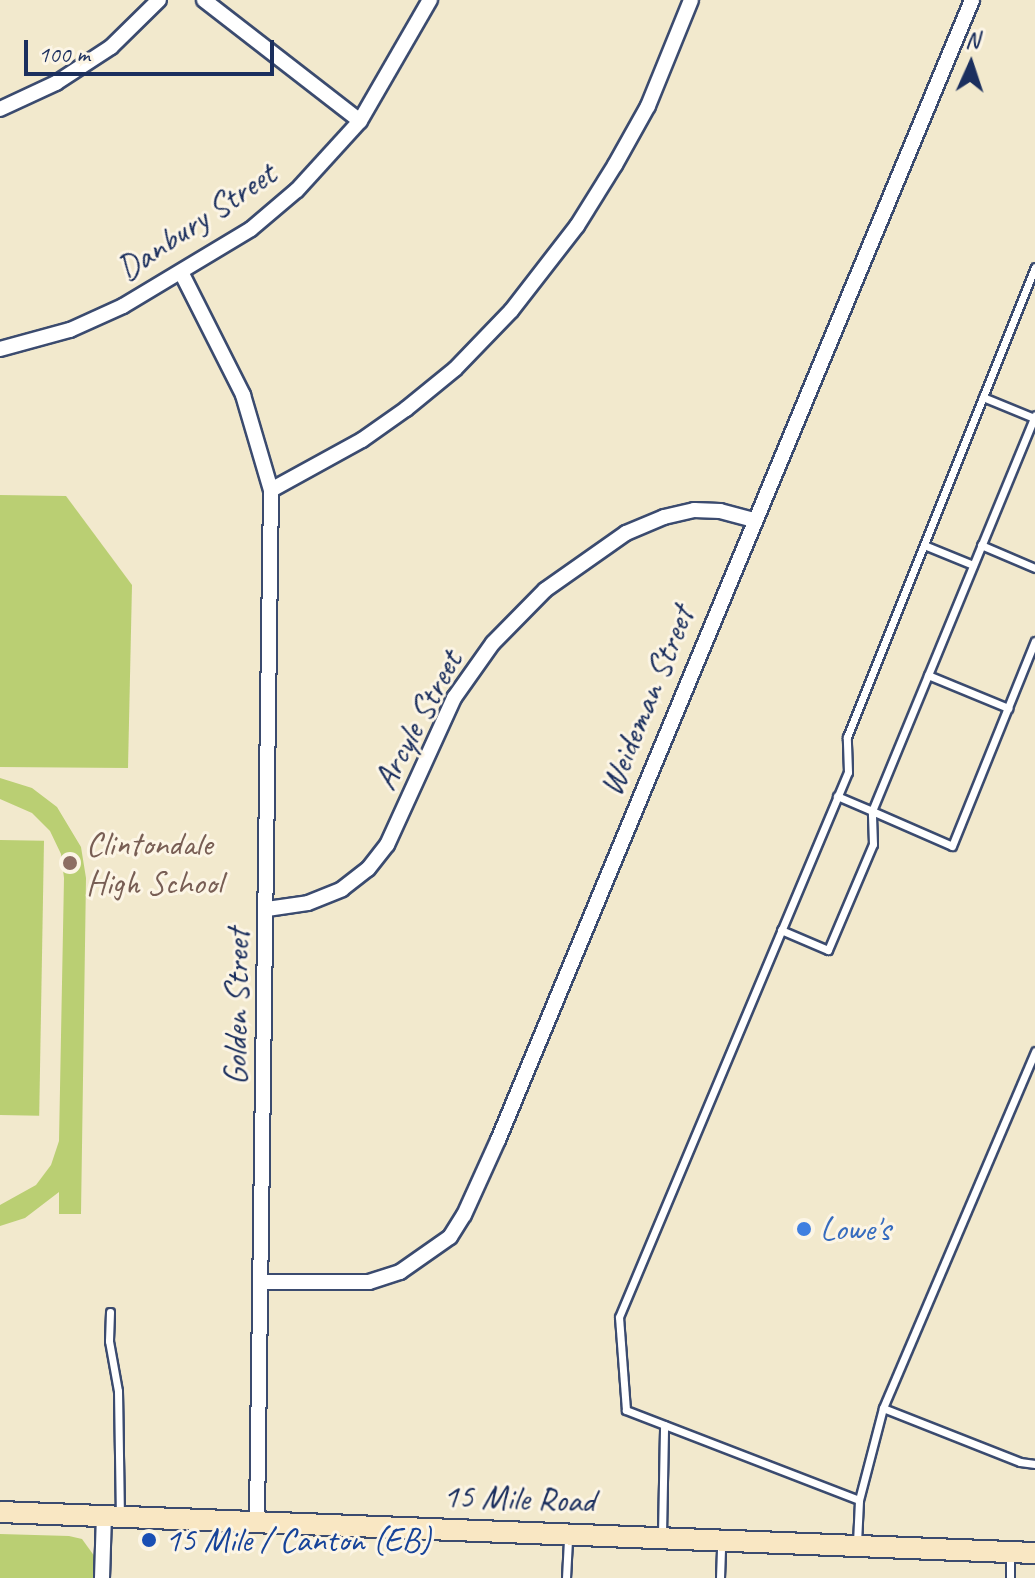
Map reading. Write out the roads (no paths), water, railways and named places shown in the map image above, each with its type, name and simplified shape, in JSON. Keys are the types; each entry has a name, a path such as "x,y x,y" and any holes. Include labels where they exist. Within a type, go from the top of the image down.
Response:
{"main road":[{"name":"15 Mile Road","path":"0,1512 257,1519 1035,1553"}],"street":[{"path":"0,109 56,83 111,47 159,0"},
{"path":"204,0 360,121"},
{"name":"Danbury Street","path":"0,349 70,330 123,306 182,274 251,229 297,190 360,121 430,0"},
{"path":"271,490 362,440 406,409 455,369 511,311 577,226 615,165 648,106 691,0"},
{"name":"Weideman Street","path":"261,1282 369,1282 400,1272 450,1237 498,1140 972,0"},
{"name":"Golden Street","path":"182,274 243,395 271,490 257,1519"},
{"name":"Arcyle Street","path":"267,909 308,903 342,889 368,869 387,845 460,689 493,643 545,590 626,533 664,517 694,510 720,511 754,520"},
{"path":"102,1578 112,1516"}],"lane":[{"path":"859,1500 626,1410 619,1317 848,772 847,737 1035,267"},
{"path":"781,930 828,950 873,844 872,811 1034,417 983,397"},
{"path":"924,545 973,565"},
{"path":"981,545 1035,568"},
{"path":"837,796 952,846 1035,641"},
{"path":"928,675 1008,708"},
{"path":"857,1545 859,1500 883,1408 1035,1051"},
{"path":"110,1312 109,1341 118,1391 112,1516"},
{"path":"883,1408 1020,1462 1035,1464"},
{"path":"662,1536 664,1425"},
{"path":"566,1578 568,1532"},
{"path":"720,1578 721,1539"},
{"path":"1010,1552 1010,1578"}],"place":[{"name":"Clintondale High School","path":"70,863"},
{"name":"Lowe's","path":"804,1229"},
{"name":"15 Mile / Canton (EB)","path":"149,1540"}]}
